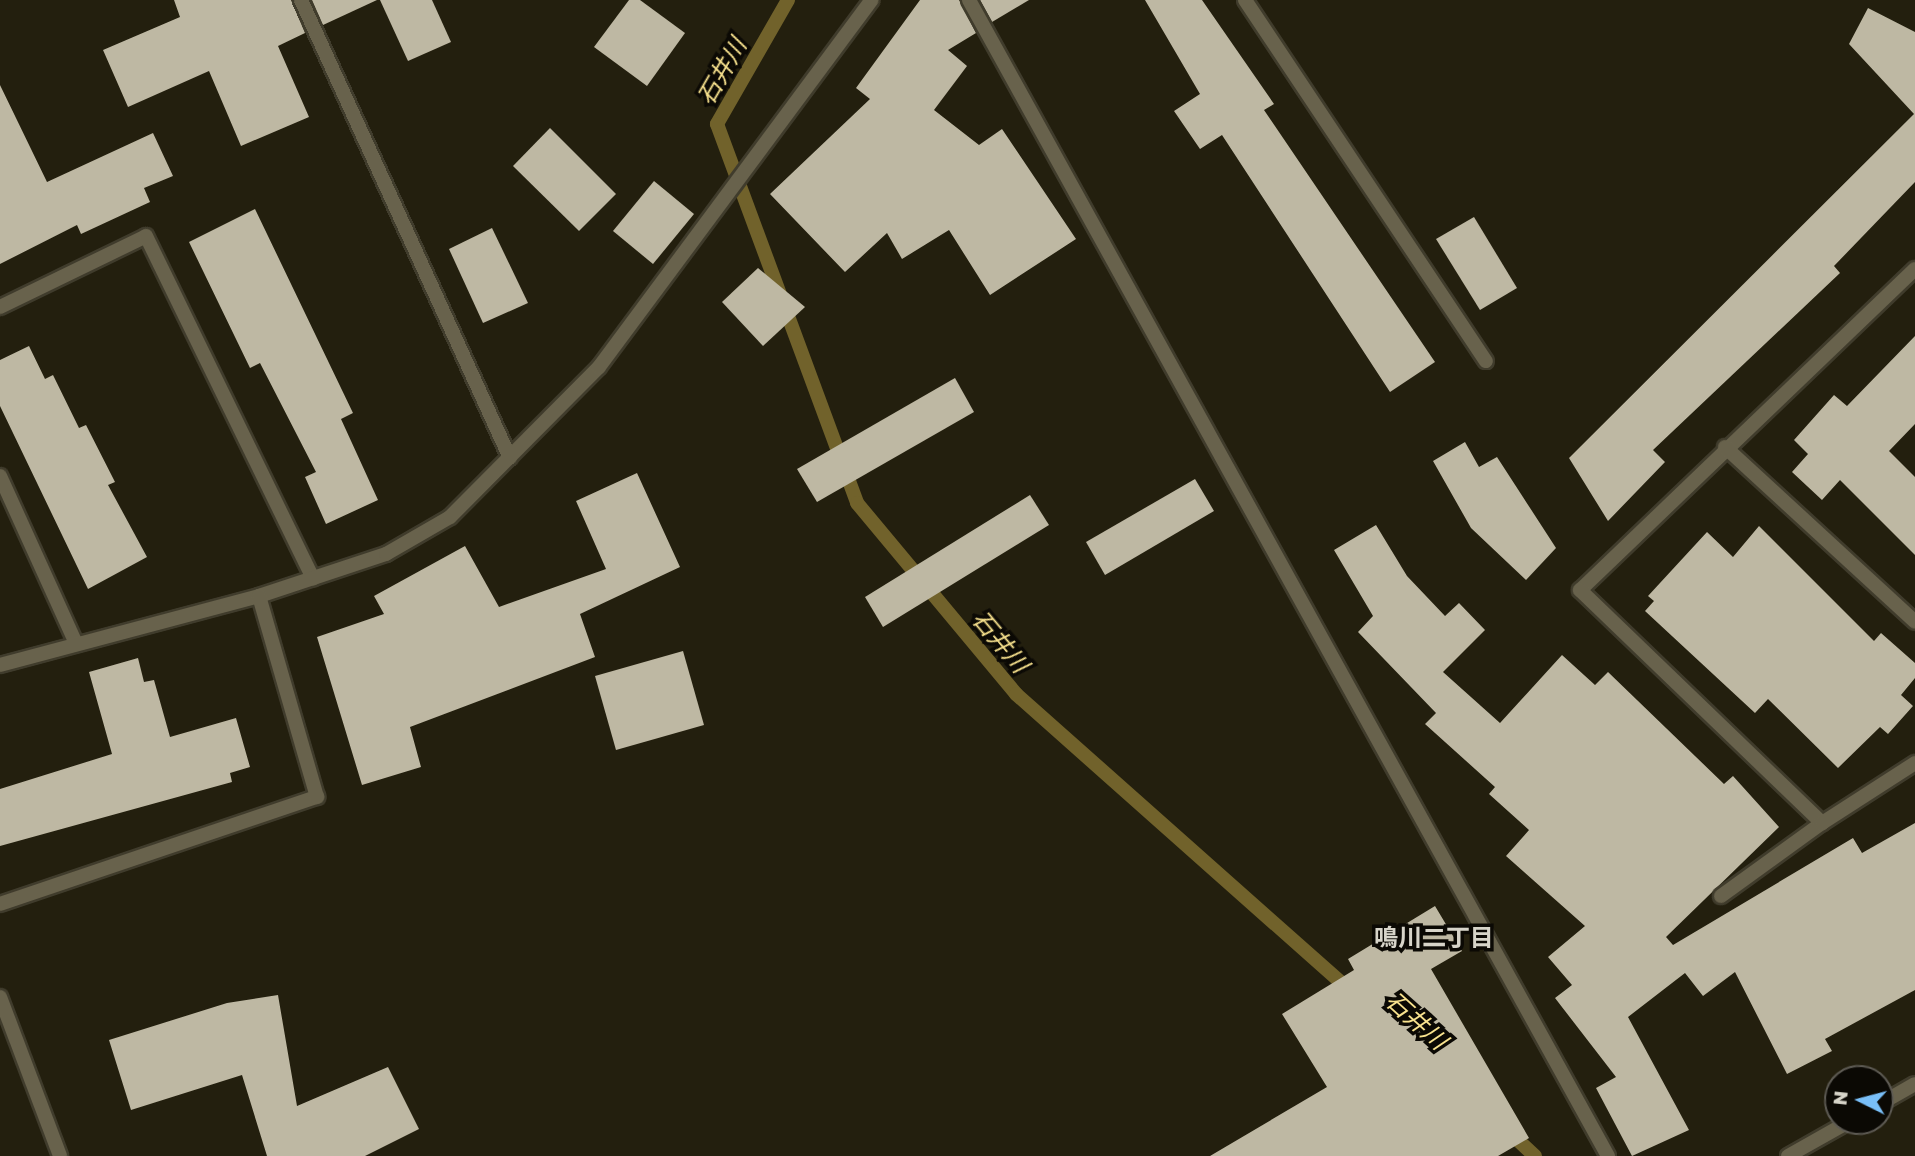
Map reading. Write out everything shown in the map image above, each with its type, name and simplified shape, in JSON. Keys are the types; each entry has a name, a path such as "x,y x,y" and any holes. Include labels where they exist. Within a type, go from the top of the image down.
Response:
{"street":[{"path":"301,0 510,458"},
{"path":"0,665 75,641 259,596 386,554 450,517 599,367 872,0"},
{"path":"969,0 1608,1156"},
{"path":"1245,0 1486,360"},
{"path":"0,307 146,236 313,578"},
{"path":"1822,823 1580,590 1725,447 1915,269"},
{"path":"1725,447 1915,622"},
{"path":"0,477 75,641"},
{"path":"0,904 317,797 259,596"},
{"path":"1721,896 1822,823 1915,763"},
{"path":"0,997 60,1156"},
{"path":"1894,1096 1911,1086 1915,1102"},
{"path":"1788,1156 1825,1135"}],"building":[{"path":"174,0 291,0 305,33 278,46 309,117 241,146 209,71 128,107 103,50 180,17"},
{"path":"312,0 377,0 323,25"},
{"path":"380,0 432,0 451,42 408,61"},
{"path":"629,0 640,0 685,33 647,86 594,47"},
{"path":"920,0 959,0 976,33 948,50 967,66 934,110 979,145 1002,129 1076,239 990,295 949,230 902,259 887,233 845,272 770,194 870,99 856,88"},
{"path":"980,0 1029,0 992,22"},
{"path":"1145,0 1202,0 1274,104 1264,110 1435,362 1390,392 1222,135 1200,149 1174,111 1200,94"},
{"path":"1868,8 1915,32 1915,182 1834,266 1840,273 1653,450 1665,462 1608,521 1569,458 1914,114 1849,44"},
{"path":"0,85 47,182 153,133 173,176 144,188 150,202 81,234 77,225 0,264"},
{"path":"550,128 616,194 579,231 513,166"},
{"path":"654,181 694,214 653,264 613,231"},
{"path":"255,209 353,413 341,419 378,500 326,524 305,477 316,472 260,363 250,368 189,242"},
{"path":"1474,217 1517,288 1480,310 1436,239"},
{"path":"492,228 528,303 483,323 449,249"},
{"path":"758,268 805,307 763,346 722,302"},
{"path":"1915,336 1915,424 1889,451 1915,477 1915,555 1840,480 1822,500 1792,472 1808,454 1794,440 1834,395 1847,406"},
{"path":"29,346 45,379 53,375 79,428 86,425 115,482 108,485 147,557 88,589 0,406 0,360"},
{"path":"955,378 974,412 817,502 797,469"},
{"path":"1465,442 1479,467 1497,457 1556,548 1526,580 1471,528 1433,461"},
{"path":"637,473 680,567 580,614 595,657 410,727 421,767 362,785 317,637 384,614 374,596 465,546 499,607 606,569 576,501"},
{"path":"1195,479 1214,511 1105,575 1086,542"},
{"path":"1030,495 1049,525 883,627 865,597"},
{"path":"1376,525 1407,576 1445,616 1459,603 1485,630 1443,672 1500,723 1562,655 1595,685 1608,672 1724,784 1733,776 1779,827 1666,937 1673,945 1853,838 1862,853 1915,823 1915,990 1825,1039 1832,1051 1787,1074 1735,972 1703,996 1685,973 1628,1017 1689,1130 1632,1156 1596,1088 1616,1077 1555,998 1572,985 1548,957 1585,926 1506,856 1529,830 1489,794 1495,787 1425,724 1436,713 1358,632 1373,616 1334,550"},
{"path":"1759,526 1874,641 1881,633 1915,663 1915,678 1901,695 1913,706 1888,734 1880,727 1838,768 1768,699 1755,713 1645,611 1654,601 1648,596 1707,532 1733,557"},
{"path":"683,651 704,725 616,750 595,676"},
{"path":"138,658 144,682 154,680 170,737 236,718 250,767 230,773 232,782 0,846 0,789 112,754 89,672"},
{"path":"1435,906 1462,951 1431,969 1529,1138 1498,1156 1210,1156 1327,1087 1282,1014 1354,970 1348,959"},
{"path":"278,995 297,1106 388,1067 419,1129 365,1156 267,1156 242,1075 131,1110 109,1040 227,1003"}],"waterway":[{"name":"石井川","path":"788,0 717,124 857,503 1016,694 1352,992"},
{"name":"石井川","path":"1508,1131 1535,1156"}],"district":[{"name":"鳴川二丁目","path":"1434,937"}]}
